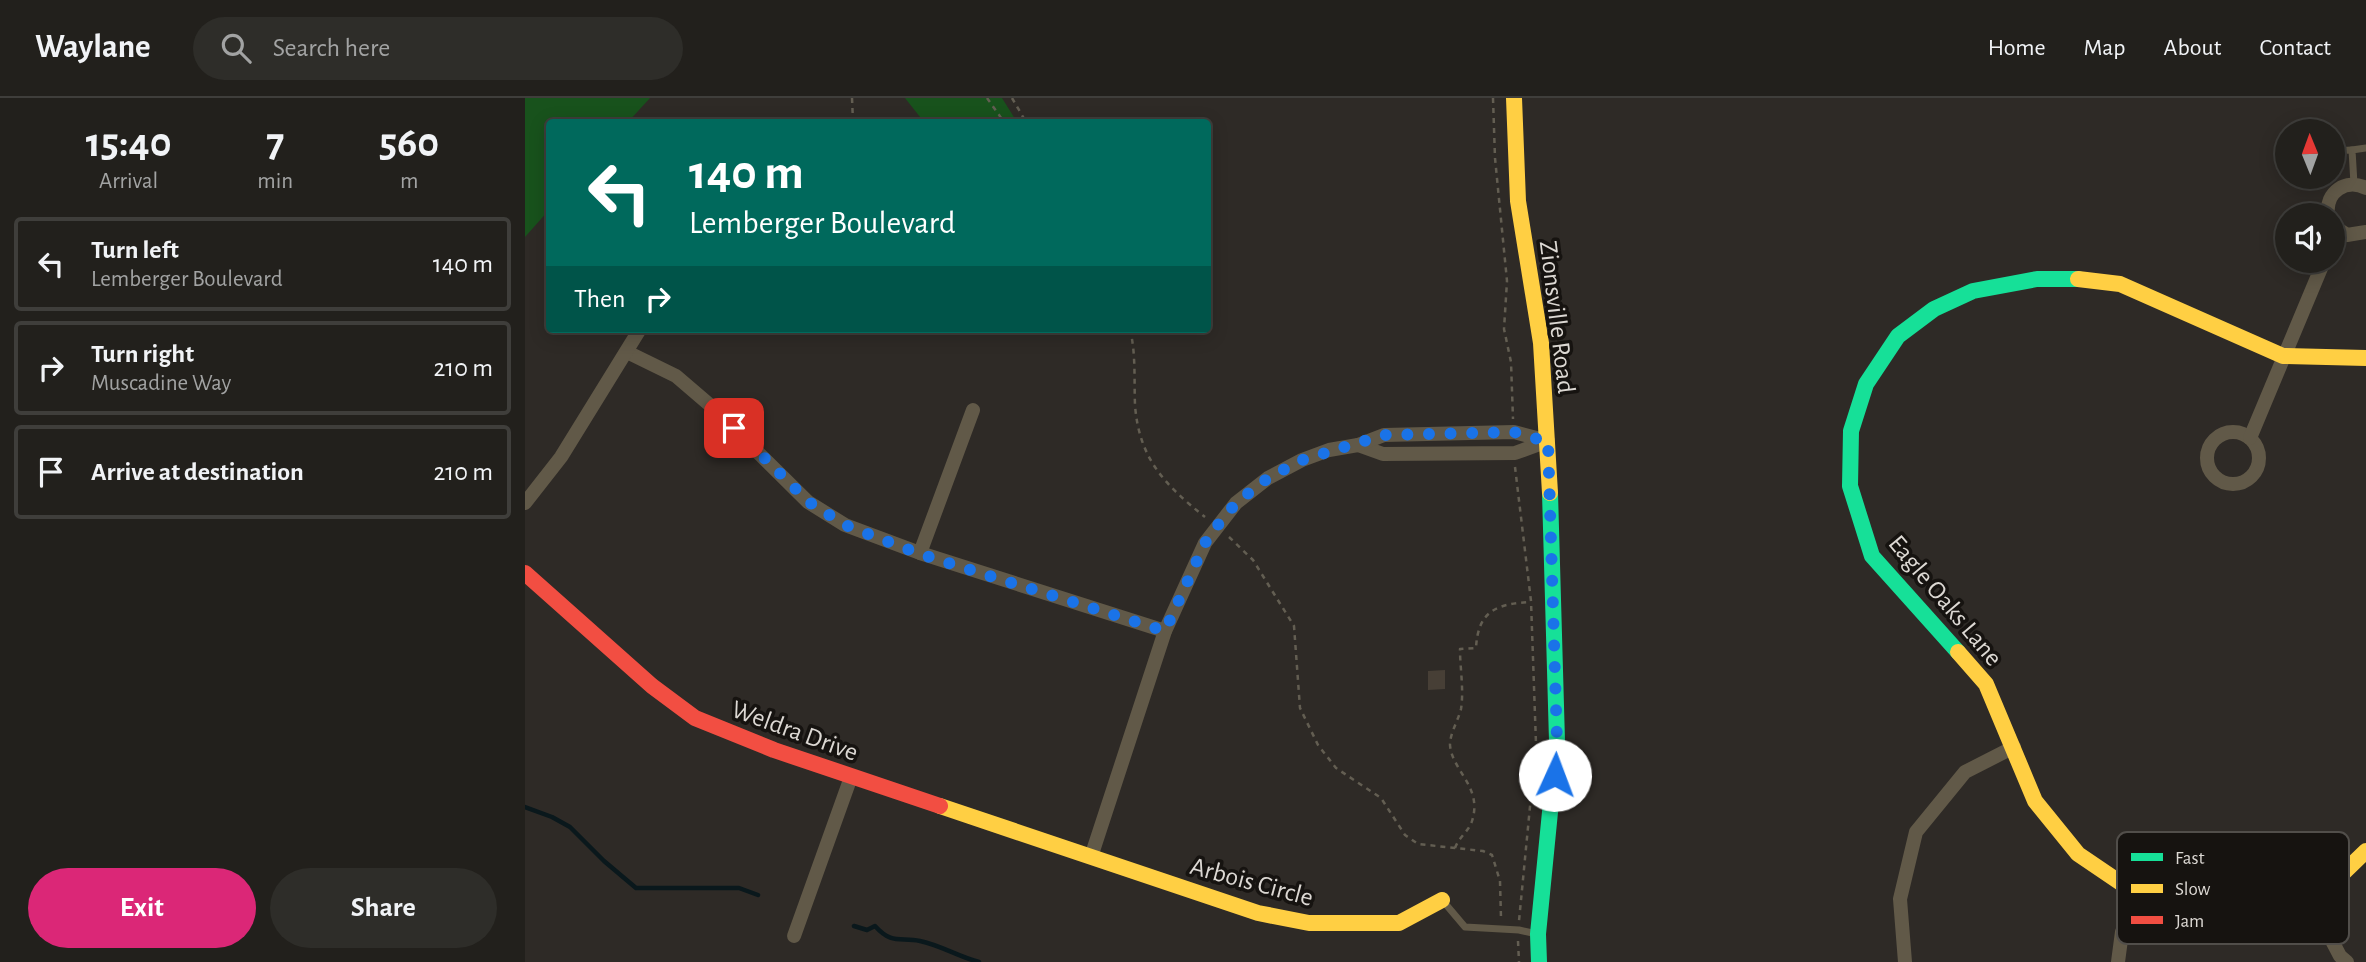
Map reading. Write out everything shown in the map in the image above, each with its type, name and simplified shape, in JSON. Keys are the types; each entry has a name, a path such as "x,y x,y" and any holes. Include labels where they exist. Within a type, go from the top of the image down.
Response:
{"street":[{"name":"Zionsville Road","path":"1514,98 1518,201 1541,343 1548,442 1557,741 1538,934 1539,962"},
{"path":"2328,203 2332,194 2346,185 2360,186"},
{"path":"2345,235 2355,236 2366,232"},
{"path":"2250,438 2319,273"},
{"name":"Eagle Oaks Lane","path":"2117,880 2078,854 2035,801 1986,684 1872,556 1850,486 1851,431 1866,384 1898,336 1934,309 1973,291 2037,279 2077,279 2120,284 2283,356 2366,358"},
{"path":"525,503 561,457 638,333"},
{"path":"627,352 676,376 711,406 809,502 845,525 920,554 1165,631"},
{"path":"920,554 973,410"},
{"path":"1091,857 1165,631 1205,543 1236,503 1268,478 1302,460 1384,435 1514,432 1548,442"},
{"path":"1358,445 1383,454 1514,453 1548,442"},
{"name":"Weldra Drive","path":"525,573 652,686 695,718 773,750 1091,857"},
{"path":"1905,962 1900,899 1916,832 1965,772 2014,747"},
{"path":"794,936 851,777"},
{"name":"Eagle Oaks Lane","path":"2349,867 2366,851"},
{"name":"Arbois Circle","path":"1091,857 1258,913 1309,923 1399,923 1442,900"},
{"path":"2118,962 2120,944"},
{"path":"2334,944 2347,962"}],"lane":[{"path":"2345,150 2366,148"},
{"path":"2352,150 2360,186"},
{"path":"1442,900 1465,927 1519,930 1538,934"}],"path":[{"path":"852,98 853,119"},
{"path":"987,98 1002,119"},
{"path":"1012,98 1024,119"},
{"path":"1493,98 1495,158 1507,281 1504,329 1511,362 1513,409"},
{"path":"1130,333 1141,442 1160,477 1206,517"},
{"path":"1515,477 1531,601 1535,757 1519,930 1519,962"},
{"path":"1229,537 1253,560 1294,626 1300,708 1318,745 1336,768 1381,798 1405,835 1418,844 1483,851 1492,855 1500,881 1502,929"},
{"path":"1455,848 1458,837 1472,823 1473,811 1471,784 1452,757 1450,741 1461,707 1460,649 1476,648 1479,625 1496,608 1509,603 1531,601"}],"green space":[{"path":"525,98 650,98 631,119 546,119 546,213 525,237"},
{"path":"905,98 1002,98 1015,119 922,119"}],"building":[{"path":"1445,670 1445,689 1428,690 1428,671"}],"waterway":[{"path":"525,807 570,827 636,888 739,888 758,895"},
{"path":"854,926 867,930 875,926 891,938 927,943 979,962"}],"traffic: fast":[{"path":"1958,652 1872,556 1850,486 1851,431 1866,384 1898,336 1934,309 1973,291 2037,279 2078,279"},
{"path":"1539,962 1538,934 1557,741 1550,493"}],"traffic: slow":[{"path":"1514,98 1518,201 1541,343 1550,493"},
{"path":"2078,279 2120,284 2283,356 2366,358"},
{"path":"1958,652 1986,684 2035,801 2078,854 2117,880"},
{"path":"940,806 1258,913 1309,923 1399,923 1442,900"},
{"path":"2349,867 2366,851"}],"traffic: jam":[{"path":"525,573 652,686 695,718 774,750 940,806"}],"route":[{"path":"734,428 809,502 845,525 920,554 1165,631 1205,543 1217,526 1236,503 1268,478 1302,460 1384,435 1514,432 1548,442 1557,741 1555,775"}]}
